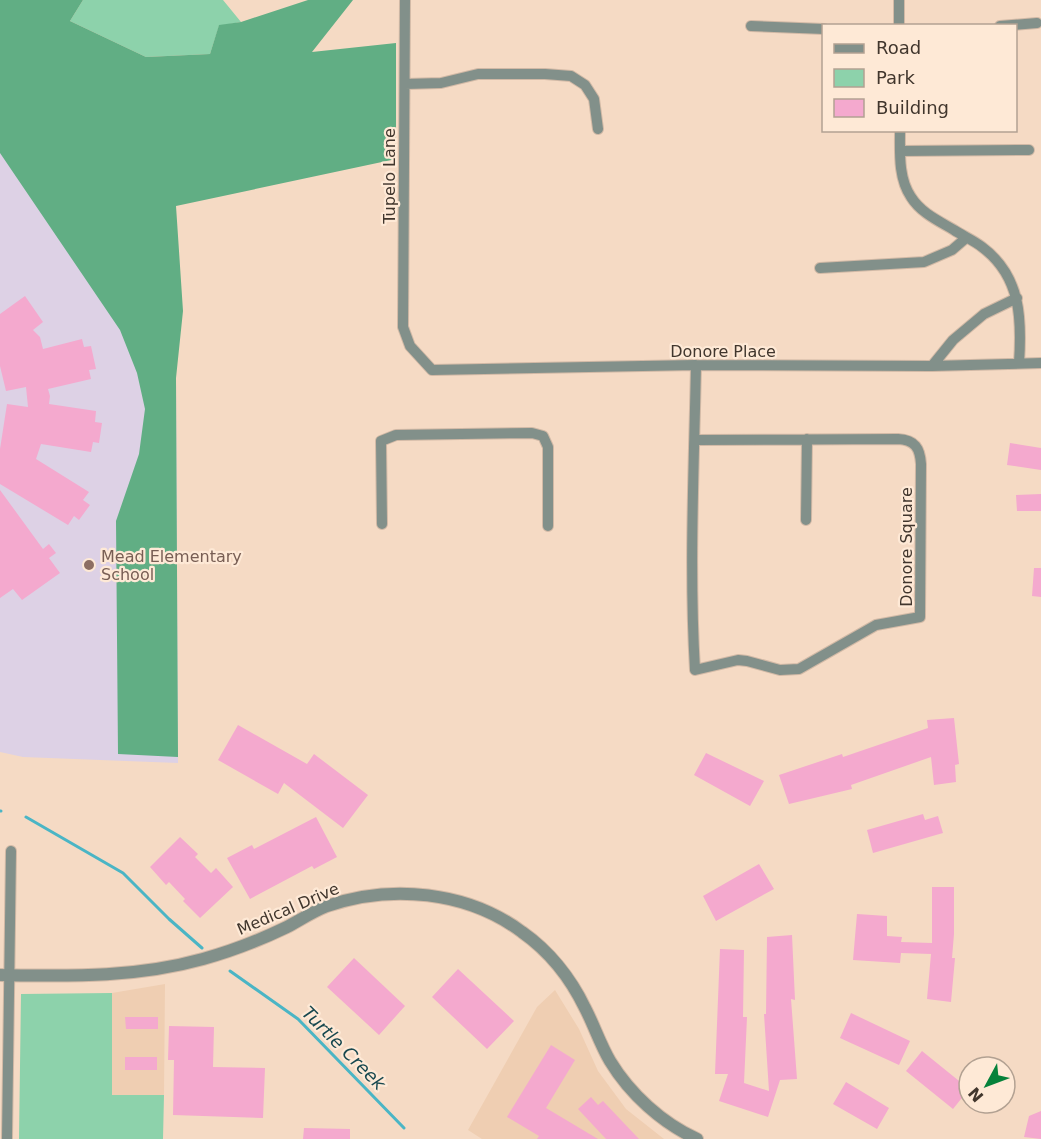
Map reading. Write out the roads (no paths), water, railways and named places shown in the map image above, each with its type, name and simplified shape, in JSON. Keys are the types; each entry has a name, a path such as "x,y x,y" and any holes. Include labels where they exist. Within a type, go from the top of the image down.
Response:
{"street":[{"name":"Tupelo Lane","path":"405,0 403,327 405,336 414,350"},
{"path":"899,0 899,24"},
{"path":"1017,25 1037,23"},
{"path":"751,26 822,29"},
{"path":"405,84 441,83 478,74 571,76 585,85 594,99 598,129"},
{"path":"900,132 902,177 910,197 932,217 982,247 996,261 1013,286 1021,330 1019,363"},
{"path":"900,151 1029,150"},
{"path":"820,268 924,262 952,250 966,238"},
{"path":"932,366 953,340 984,314 1017,298"},
{"name":"Donore Place","path":"414,350 435,371 696,365 932,366 1041,363"},
{"name":"Donore Square","path":"695,440 906,440 917,446 920,451 920,617 882,623 807,666 780,670 738,660 695,670 692,630 696,365"},
{"path":"382,524 381,441 396,435 532,433 543,436 548,447 548,526"},
{"path":"806,520 807,439"},
{"path":"7,1139 4,975 11,851"},
{"name":"Medical Drive","path":"4,975 118,975 192,962 243,946 326,907 375,895 424,894 462,902 503,919 537,944 567,977 578,994 599,1041 618,1073 656,1113 697,1139"}],"waterway":[{"name":"Turtle Creek","path":"26,817 123,873 202,948"},
{"name":"Turtle Creek","path":"230,971 298,1019 404,1128"}],"place":[{"name":"Mead Elementary School","path":"89,565"}]}
